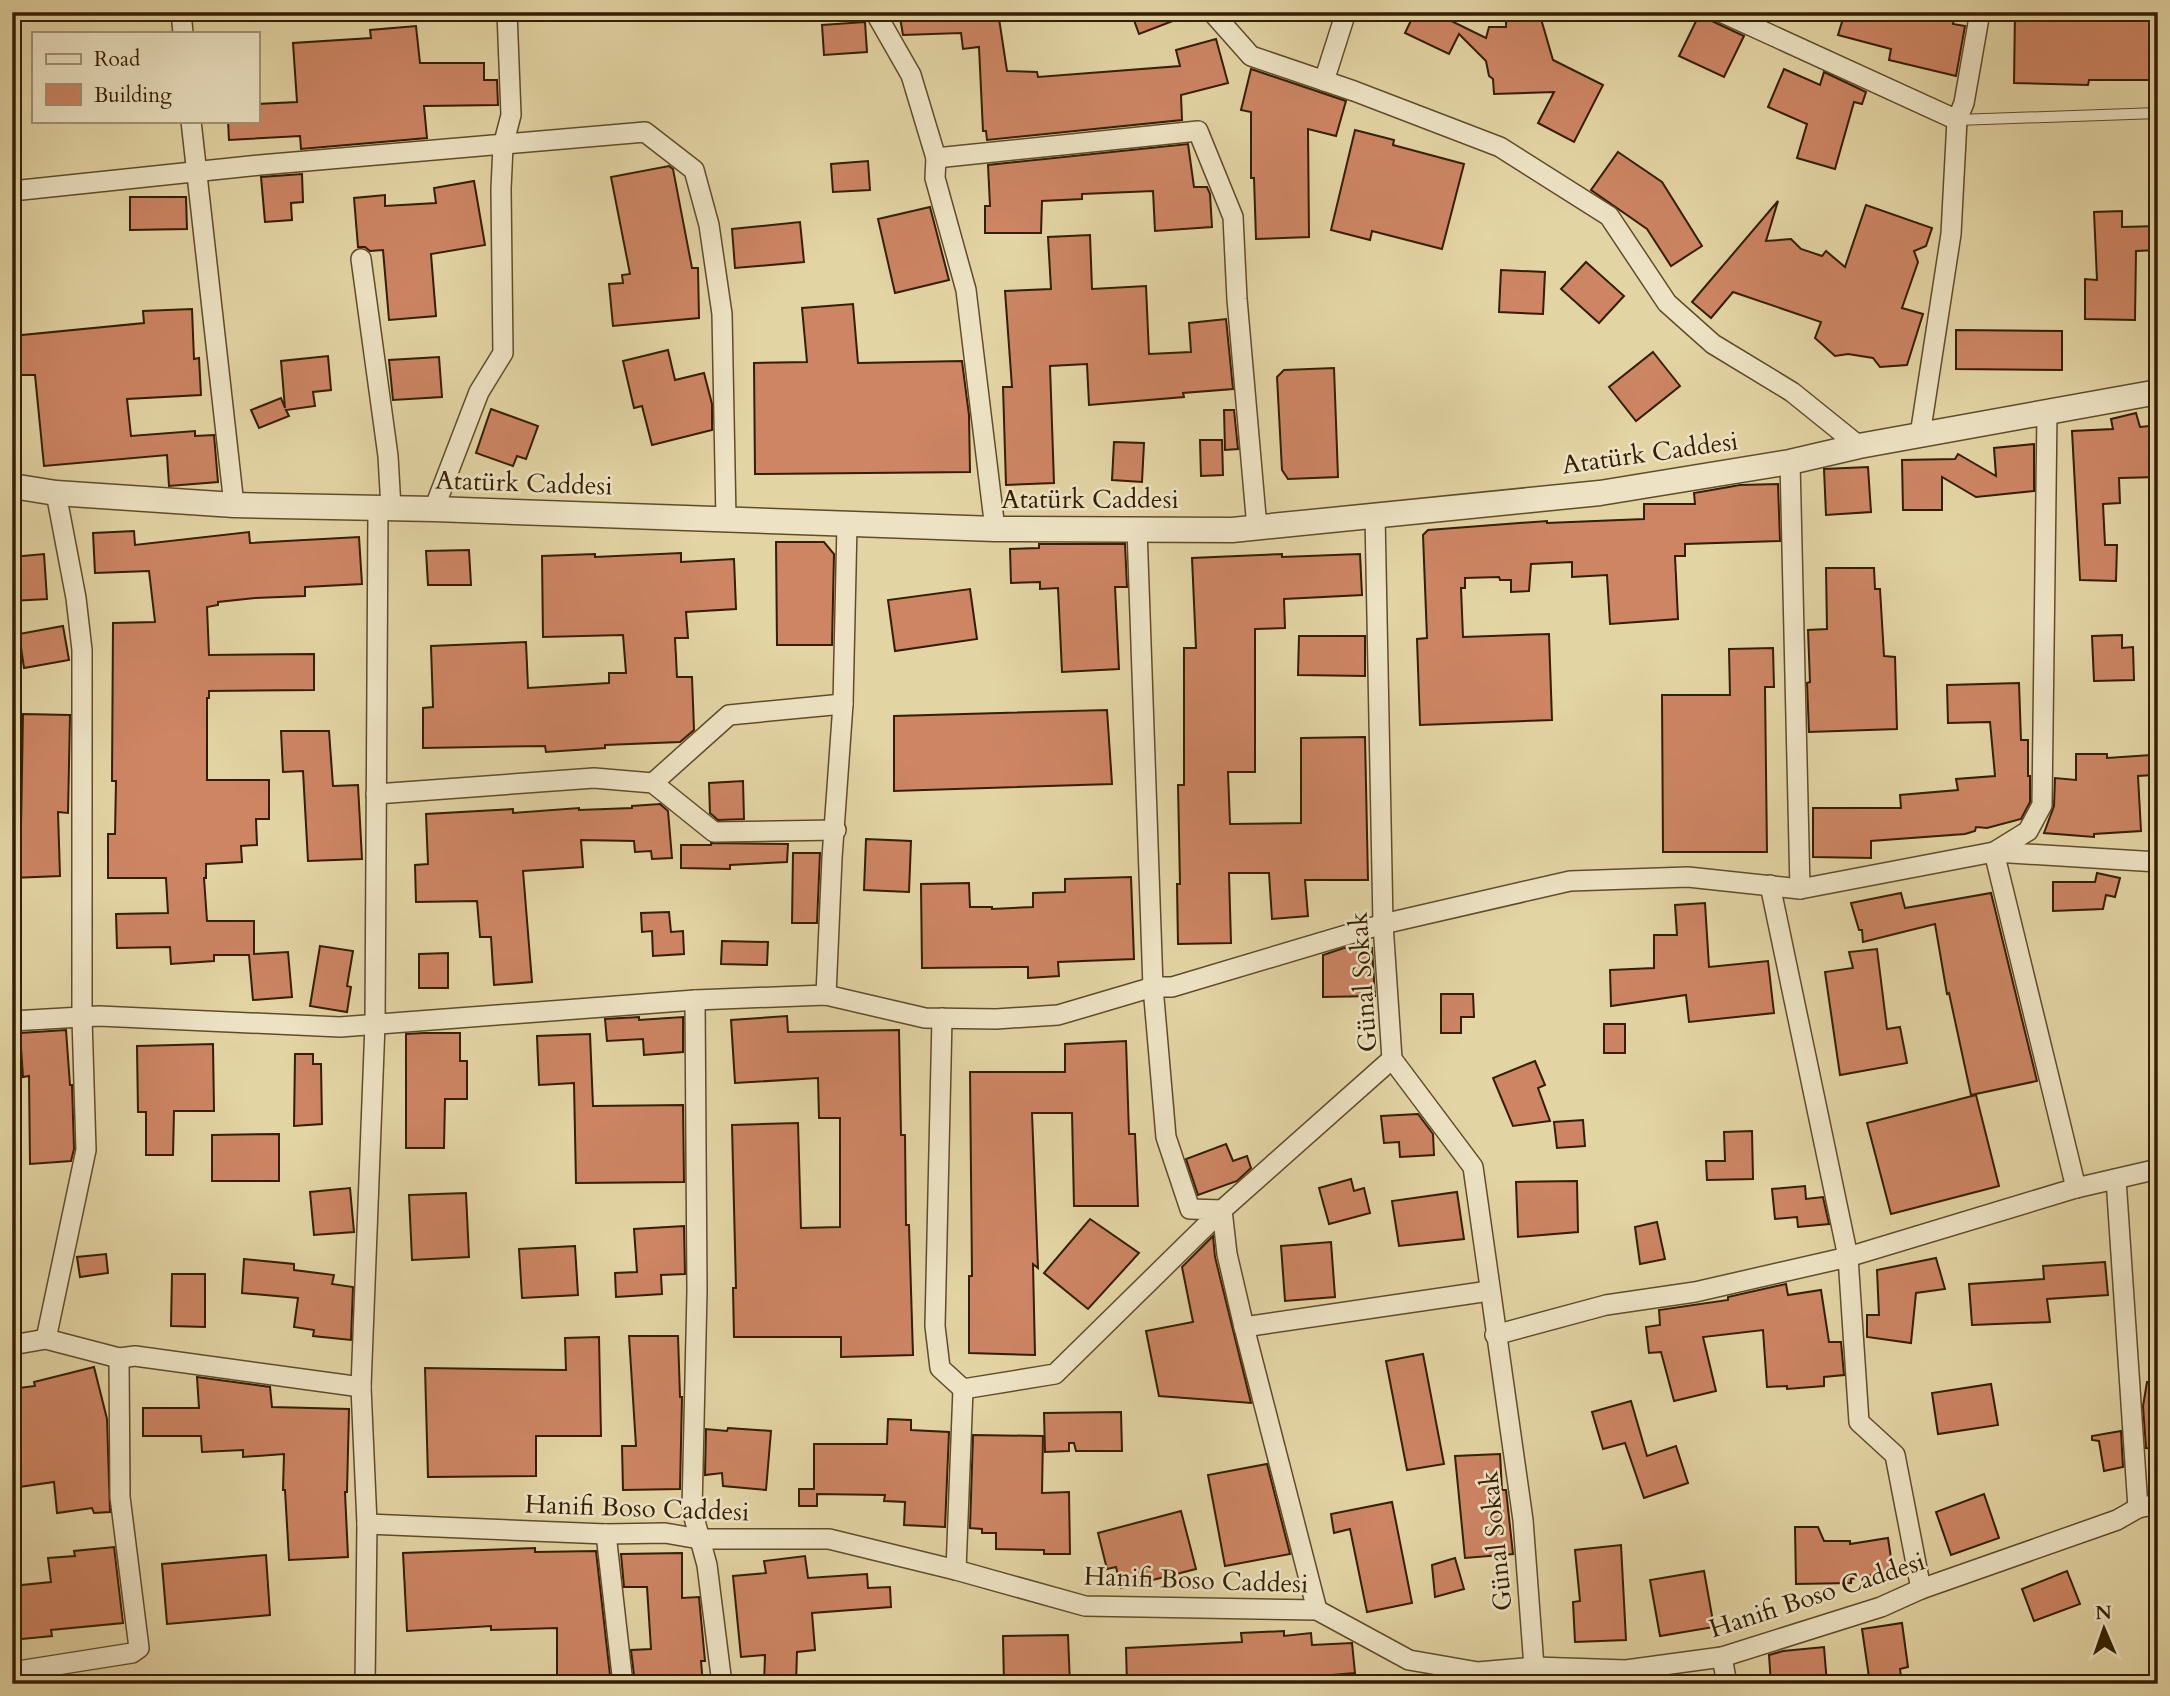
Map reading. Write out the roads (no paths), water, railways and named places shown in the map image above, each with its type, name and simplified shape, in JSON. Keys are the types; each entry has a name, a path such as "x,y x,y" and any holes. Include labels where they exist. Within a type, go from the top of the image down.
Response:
{"street":[{"path":"181,12 183,32"},
{"path":"434,509 479,392 503,353 501,189 503,146 510,115 507,12"},
{"path":"875,12 911,75 936,158 935,178 966,290 995,529"},
{"path":"1212,12 1251,56 1500,147 1609,216 1667,303 1713,344 1792,392 1859,446"},
{"path":"1324,81 1346,12"},
{"path":"1721,12 1957,120"},
{"path":"1920,435 1951,234 1957,120 1964,103 1980,12"},
{"path":"191,122 234,505"},
{"path":"936,158 1198,131 1233,217 1237,299 1257,527"},
{"path":"12,191 196,171 645,132 694,170 709,225 722,314 726,519"},
{"path":"361,259 388,456 376,794 375,1024 361,1387 367,1524 365,1684"},
{"name":"Atatürk Caddesi","path":"12,486 56,493 234,505 434,509 995,529 1232,530 1600,493 1790,462 1859,446 2158,392"},
{"path":"1994,852 2028,831 2042,805 2047,412"},
{"path":"1790,462 1800,889"},
{"path":"46,1339 86,1150 82,1018 82,650 76,598 56,493"},
{"name":"Günal Sokak","path":"1375,515 1383,924 1392,1059 1473,1167 1523,1520 1534,1667"},
{"path":"826,995 843,704 847,524"},
{"path":"1138,529 1153,987 1166,1137 1190,1209 1222,1210"},
{"path":"653,783 729,715 843,704"},
{"path":"376,794 594,778 653,783 714,832 836,830"},
{"path":"1994,852 2076,1188"},
{"path":"12,1021 99,1016 340,1027 695,1000 826,995 925,1018 996,1019 1058,1015 1153,987 1172,987 1383,924 1570,881 1688,877 1800,889 1994,852 2158,862"},
{"path":"1770,885 1848,1257 1859,1422 1895,1455 1922,1589"},
{"path":"695,1000 697,1291 692,1510 707,1565 722,1684"},
{"path":"942,1018 935,1326 940,1368 964,1389"},
{"path":"964,1389 1055,1374 1222,1210 1392,1059"},
{"path":"1496,1335 1606,1305 1695,1292 1848,1257 2076,1188 2158,1169"},
{"path":"2116,1179 2148,1506"},
{"path":"1222,1210 1227,1254 1244,1327 1317,1610"},
{"path":"1244,1327 1489,1290"},
{"path":"12,1345 46,1339 119,1358 135,1356 361,1387"},
{"path":"12,1672 132,1653 139,1648 120,1497 119,1358"},
{"path":"956,1570 964,1389"},
{"name":"Hanifi Boso Caddesi","path":"367,1524 665,1534 699,1539 829,1539 1085,1605 1317,1610 1409,1660 1478,1672 1534,1667 1626,1670 1722,1657 1881,1607 1922,1589 2118,1520 2148,1506"},
{"path":"606,1534 623,1684"},
{"path":"1722,1657 1727,1684"}],"lane":[{"path":"1957,120 2158,113"}]}
